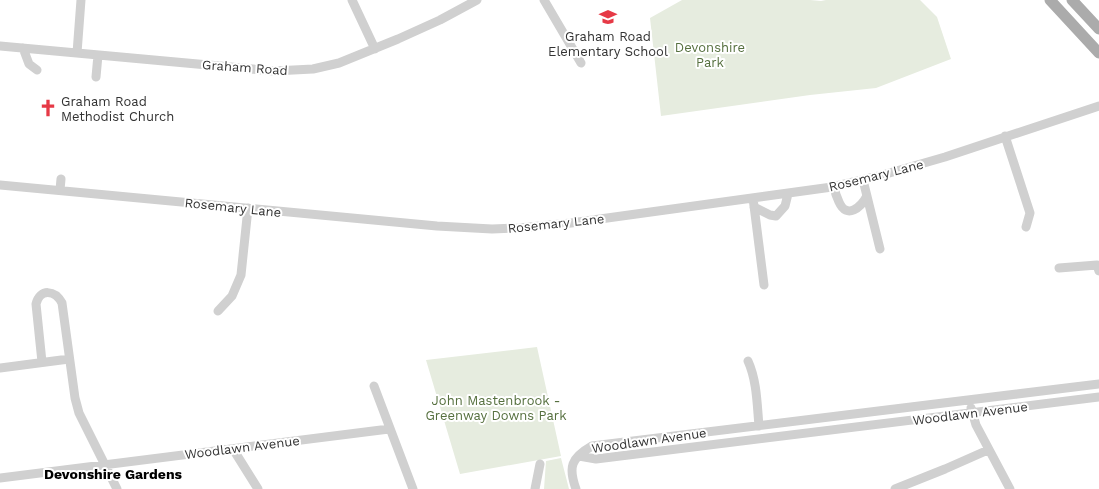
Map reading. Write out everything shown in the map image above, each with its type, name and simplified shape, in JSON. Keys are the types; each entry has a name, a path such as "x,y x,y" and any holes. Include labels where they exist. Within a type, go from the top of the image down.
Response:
{"main road":[{"path":"1050,0 1099,54"},
{"path":"1072,0 1099,30"}],"street":[{"path":"77,53 82,0"},
{"path":"352,0 375,49"},
{"name":"Graham Road","path":"0,46 274,71 313,69 339,63 375,49 440,20 477,0"},
{"path":"544,0 581,63"},
{"path":"23,48 29,64 37,70"},
{"path":"96,77 98,55"},
{"name":"Rosemary Lane","path":"0,185 43,184 60,190 80,188 248,208 437,226 492,229 519,228 753,203 788,194 834,187 945,157 1099,106"},
{"path":"1005,136 1030,213 1026,227"},
{"path":"60,190 61,179"},
{"path":"863,180 880,250"},
{"path":"834,187 839,204 845,210 850,211 856,209 862,205 867,196"},
{"path":"753,203 770,215 776,216 785,206 788,194"},
{"path":"753,203 764,285"},
{"path":"218,311 232,296 241,275 248,208"},
{"path":"1059,268 1097,266 1099,271"},
{"path":"42,362 36,304 39,297 48,292 54,293 59,297 62,303 75,398 79,413 117,489"},
{"path":"0,368 69,359"},
{"path":"748,361 752,369 755,385 759,426"},
{"name":"Woodlawn Avenue","path":"579,456 592,446 1099,384"},
{"path":"374,386 413,489"},
{"name":"Woodlawn Avenue","path":"579,456 596,459 1099,397"},
{"path":"971,400 972,412 976,425 1010,489"},
{"path":"791,422 792,435"},
{"name":"Woodlawn Avenue","path":"0,478 389,429"},
{"path":"233,449 258,489"},
{"path":"894,489 988,450"},
{"path":"576,489 571,470 573,463 579,456"},
{"path":"535,489 540,464"}],"green space":[{"name":"Devonshire Park","path":"682,0 920,0 937,17 951,59 876,88 810,95 661,116 650,18"},
{"name":"John Mastenbrook - Greenway Downs Park","path":"537,347 561,456 460,474 426,360"},
{"name":"John Mastenbrook - Greenway Downs Park","path":"561,458 569,489 544,489 546,461"}],"place":[{"name":"Graham Road Elementary School","path":"608,17"},
{"name":"Graham Road Methodist Church","path":"48,108"}],"district":[{"name":"Devonshire Gardens","path":"113,474"}]}
